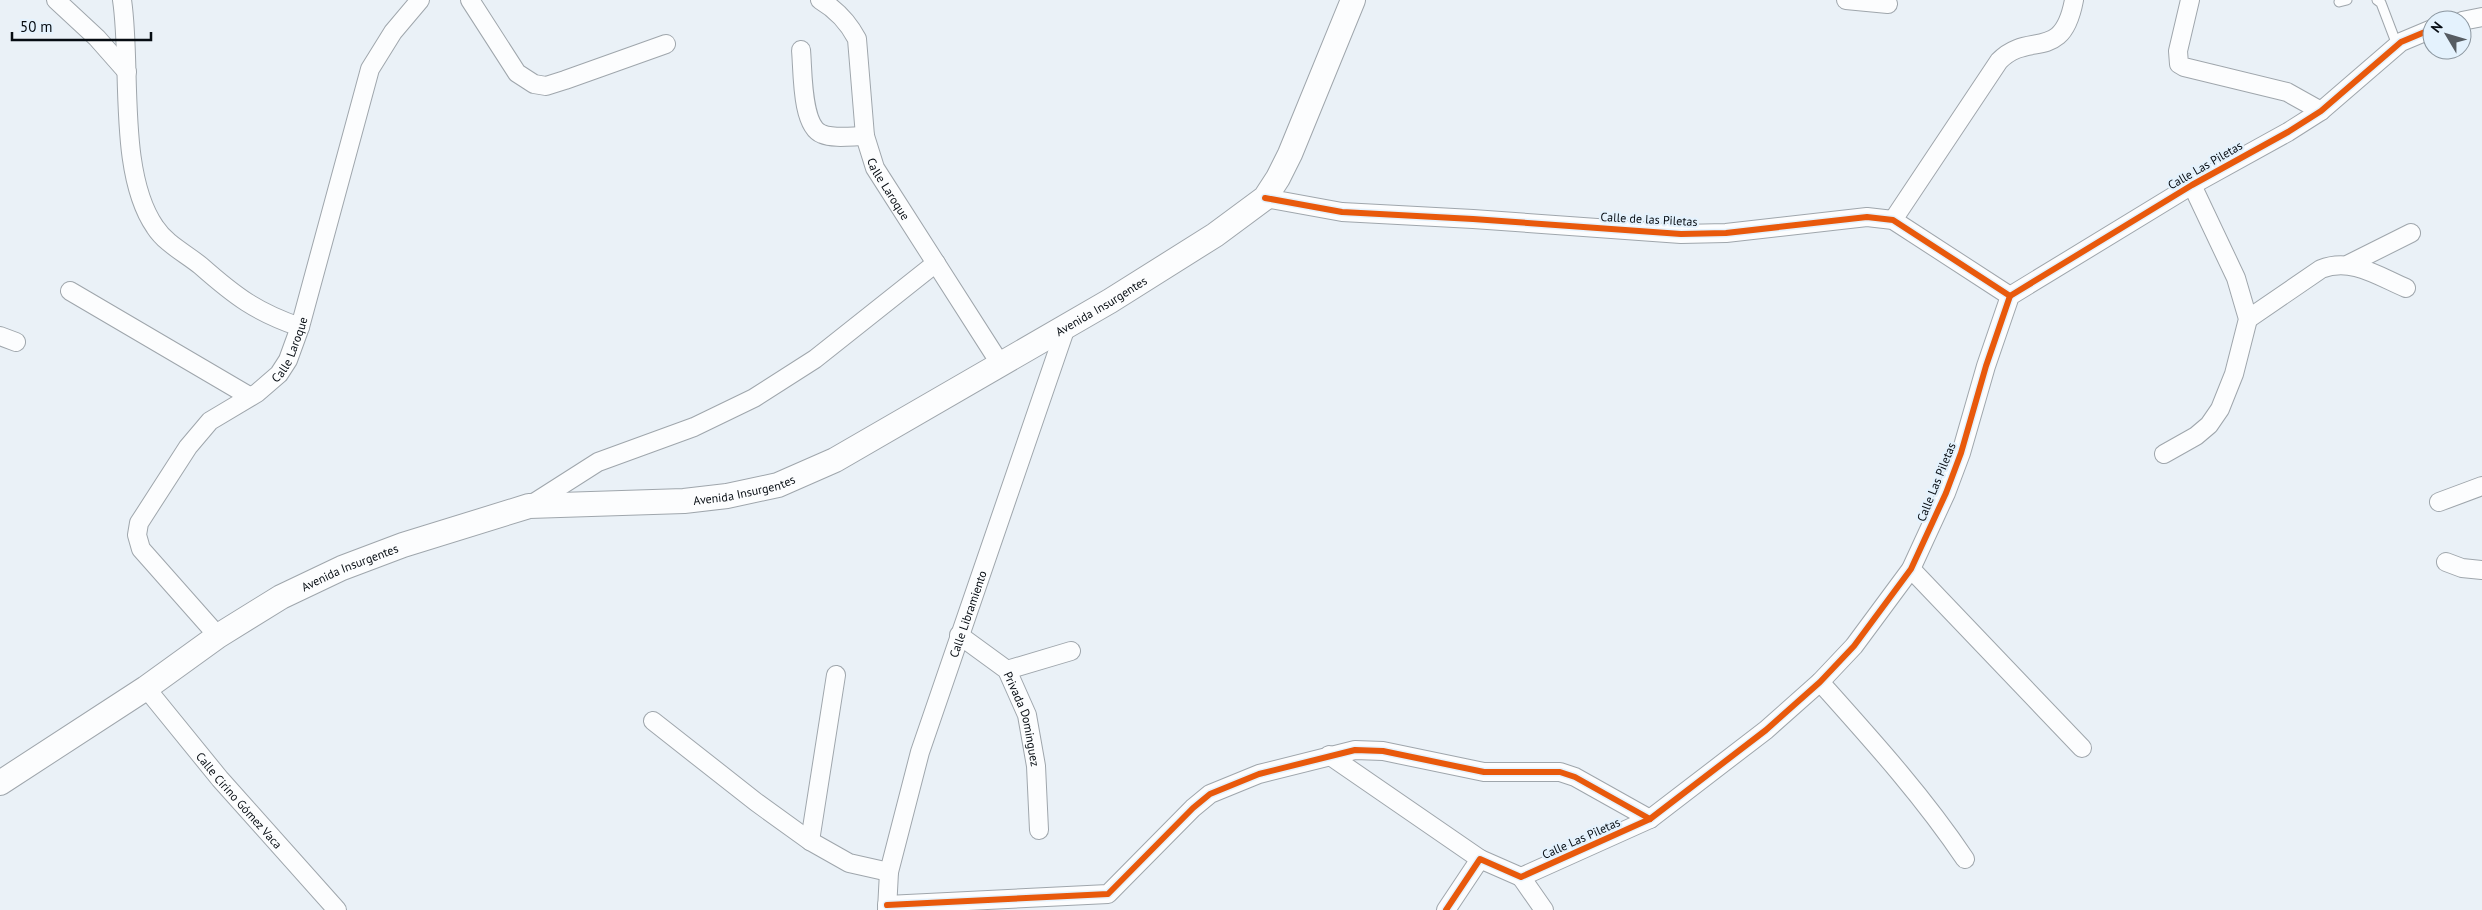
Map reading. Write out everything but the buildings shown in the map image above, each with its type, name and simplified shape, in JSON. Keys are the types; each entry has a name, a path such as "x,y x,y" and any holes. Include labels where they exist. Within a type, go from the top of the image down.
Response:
{"main road":[{"name":"Avenida Insurgentes","path":"0,783 146,688 218,636 281,597 342,568 469,523 528,506 684,501 727,496 778,485 835,460 1001,365 1215,236 1265,198 1290,154 1353,0"}],"street":[{"path":"56,0 97,38 127,72"},
{"path":"122,0 126,29 128,119 134,166 140,193 155,228 169,243 249,305 269,316 300,327"},
{"name":"Calle Laroque","path":"218,636 141,549 137,535 139,523 199,433 210,420 269,385 288,360 300,327 370,69 393,32 420,0"},
{"path":"470,0 517,72 534,84 546,86 666,44"},
{"name":"Calle Laroque","path":"820,0 842,16 857,39 865,136 879,175 1001,365"},
{"path":"1846,0 1888,4"},
{"path":"1893,220 1999,61 2012,50 2047,43 2054,39 2068,21 2074,0"},
{"path":"2190,0 2178,51 2179,64 2201,72 2287,92 2321,111"},
{"name":"Calle Las Piletas","path":"1521,877 1650,819 1724,764 1820,682 1854,646 1911,569 1946,493 1961,453 1986,366 2010,296 2192,185 2288,132 2321,111 2397,45 2422,32"},
{"path":"801,50 805,99 809,122 813,128 826,135 865,136"},
{"path":"2164,454 2196,436 2209,424 2220,409 2234,374 2248,319 2236,278 2192,185"},
{"name":"Calle de las Piletas","path":"1265,198 1342,212 1473,218 1680,234 1726,233 1867,217 1893,220 2010,296"},
{"path":"2349,264 2411,233"},
{"path":"528,506 598,462 694,427 754,398 815,359 936,263"},
{"path":"2248,319 2321,269 2339,264 2349,264 2406,288"},
{"path":"70,291 249,396"},
{"name":"Calle Libramiento","path":"887,908 889,872 920,752 958,635 1003,516 1067,324"},
{"path":"2439,502 2482,486"},
{"path":"2446,562 2462,568 2482,570"},
{"path":"1911,569 2082,748"},
{"name":"Privada Dominguez","path":"958,635 1008,670 1027,715 1032,738 1039,830"},
{"path":"1008,670 1071,651"},
{"path":"810,841 836,675"},
{"path":"1820,682 1918,794 1965,859"},
{"name":"Calle Cirino Gómez Vaca","path":"146,688 220,779 337,910"},
{"path":"653,721 756,802 810,841 850,863 889,872"},
{"path":"1098,910 1108,894 1193,808 1210,794 1259,774 1355,750 1383,751 1484,772 1560,772 1575,777 1650,819"},
{"path":"1329,755 1480,859 1521,877 1544,910"},
{"path":"1446,910 1480,859"},
{"path":"887,908 1108,894"}],"lane":[{"path":"2377,0 2381,3 2397,45"}],"cycle path":[{"path":"1446,910 1480,859 1521,877 1650,819 1766,730 1820,682 1854,646 1911,569 1946,493 1961,453 1986,366 2010,296 2192,185 2288,132 2321,111 2401,42 2422,33"},
{"path":"1265,198 1342,212 1681,234 1726,233 1867,217 1893,220 2010,296"},
{"path":"887,905 1108,894 1193,808 1210,794 1259,774 1355,750 1383,751 1484,772 1560,772 1575,777 1650,819"}]}
